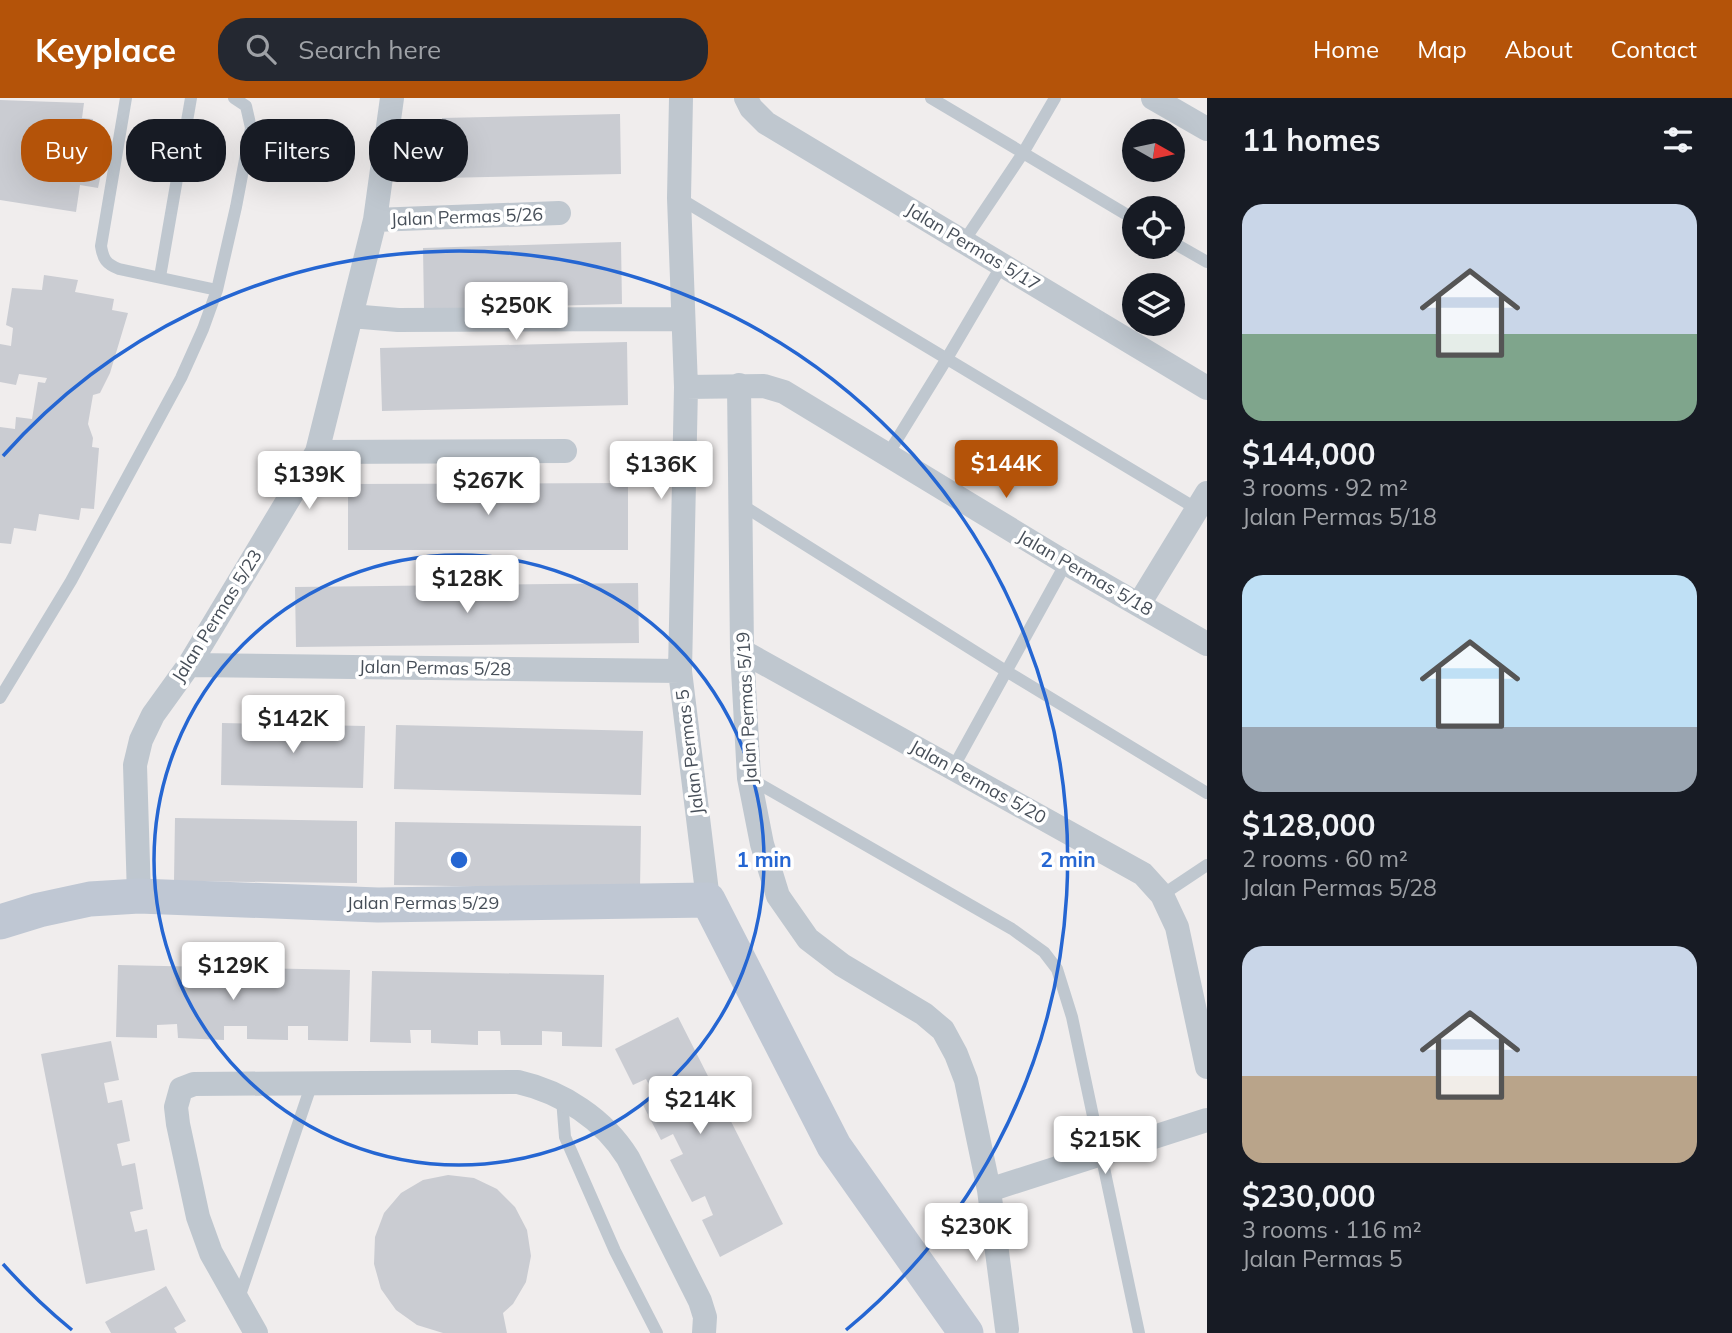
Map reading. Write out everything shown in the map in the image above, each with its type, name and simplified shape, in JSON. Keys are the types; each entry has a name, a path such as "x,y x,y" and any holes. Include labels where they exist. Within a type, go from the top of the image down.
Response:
{"street":[{"name":"Jalan Permas 5/23","path":"139,896 135,765 141,740 153,715 189,665 317,452 375,220 392,98"},
{"name":"Jalan Permas 5","path":"681,98 679,198 686,387 680,671 708,900 834,1146 966,1333"},
{"name":"Jalan Permas 5/17","path":"746,98 751,108 766,123 1207,388"},
{"path":"1153,98 1207,129"},
{"name":"Jalan Permas 5/26","path":"375,220 558,213"},
{"path":"351,316 398,320 683,319"},
{"name":"Jalan Permas 5/19","path":"739,385 742,651 749,778 762,844 778,896 808,939 842,965 924,1014 943,1030 956,1054 966,1080 989,1190 1007,1329"},
{"name":"Jalan Permas 5/18","path":"686,387 764,386 784,392 1066,563 1207,644"},
{"path":"317,452 565,451"},
{"path":"1139,604 1202,501"},
{"name":"Jalan Permas 5/20","path":"742,651 1143,874 1162,895 1177,927 1207,1068"},
{"name":"Jalan Permas 5/28","path":"189,665 680,671"},
{"name":"Jalan Permas 5/29","path":"0,922 90,899 139,896 378,905 708,900"},
{"path":"256,1333 211,1253 198,1217 178,1124 178,1097 181,1088 194,1084 518,1082 536,1086 599,1122 616,1138 700,1301 705,1317 704,1333"},
{"path":"989,1190 1207,1120"}],"lane":[{"path":"126,98 101,246 103,258 110,266 119,269 217,290"},
{"path":"160,277 191,98"},
{"path":"0,698 71,581 170,400 202,329 217,290 251,128 246,106 234,98"},
{"path":"931,98 1122,212"},
{"path":"964,242 1023,153 1055,98"},
{"path":"679,198 946,360 1202,501"},
{"path":"1185,249 1207,262"},
{"path":"888,454 1002,265"},
{"path":"742,505 1006,671 1207,793"},
{"path":"953,768 1066,563"},
{"path":"749,778 1012,929 1044,952 1057,970 1072,1017 1139,1333"},
{"path":"1162,895 1207,865"},
{"path":"237,1302 312,1083"},
{"path":"562,1099 565,1137 615,1251 657,1333"}],"building":[{"path":"0,100 84,103 82,118 93,119 21,119 21,182 99,182 98,188 80,185 76,212 0,200"},
{"path":"620,114 621,174 468,177 468,119 442,118"},
{"path":"621,242 622,304 424,309 423,248"},
{"path":"44,275 78,280 75,292 114,299 112,310 128,313 110,373 100,393 93,395 88,424 93,438 92,447 99,448 94,509 81,508 79,520 39,514 36,531 14,528 11,544 0,543 0,427 15,429 16,417 32,419 38,382 45,383 47,378 19,374 16,385 0,382 0,344 11,346 13,328 6,325 12,288 42,290"},
{"path":"627,342 628,405 382,411 380,348"},
{"path":"628,483 628,550 348,550 348,484"},
{"path":"638,583 639,643 296,647 295,587"},
{"path":"222,723 365,726 363,788 221,785"},
{"path":"396,725 643,731 641,795 394,789"},
{"path":"175,818 357,821 357,883 174,881"},
{"path":"395,822 641,826 640,889 394,885"},
{"path":"118,965 350,970 348,1041 308,1040 308,1026 288,1026 288,1040 247,1039 247,1026 224,1026 224,1040 178,1038 177,1024 157,1025 157,1038 116,1037"},
{"path":"372,971 604,975 602,1047 562,1046 562,1032 542,1031 542,1045 501,1045 500,1031 478,1031 478,1045 431,1043 431,1030 410,1030 411,1043 370,1042"},
{"path":"678,1017 783,1224 720,1257 702,1220 713,1215 705,1196 692,1202 670,1160 683,1154 673,1134 661,1140 642,1103 655,1097 646,1079 633,1085 615,1049"},
{"path":"111,1041 119,1080 104,1083 108,1103 122,1100 130,1141 117,1144 122,1166 135,1163 143,1209 130,1212 135,1232 147,1229 155,1270 86,1284 41,1054"},
{"path":"448,1175 474,1178 497,1189 515,1207 527,1230 531,1256 526,1282 513,1304 503,1313 507,1333 443,1333 417,1325 396,1310 381,1289 374,1264 375,1237 384,1213 401,1193 423,1180"},
{"path":"166,1286 186,1321 174,1328 177,1333 111,1333 105,1322"}]}
